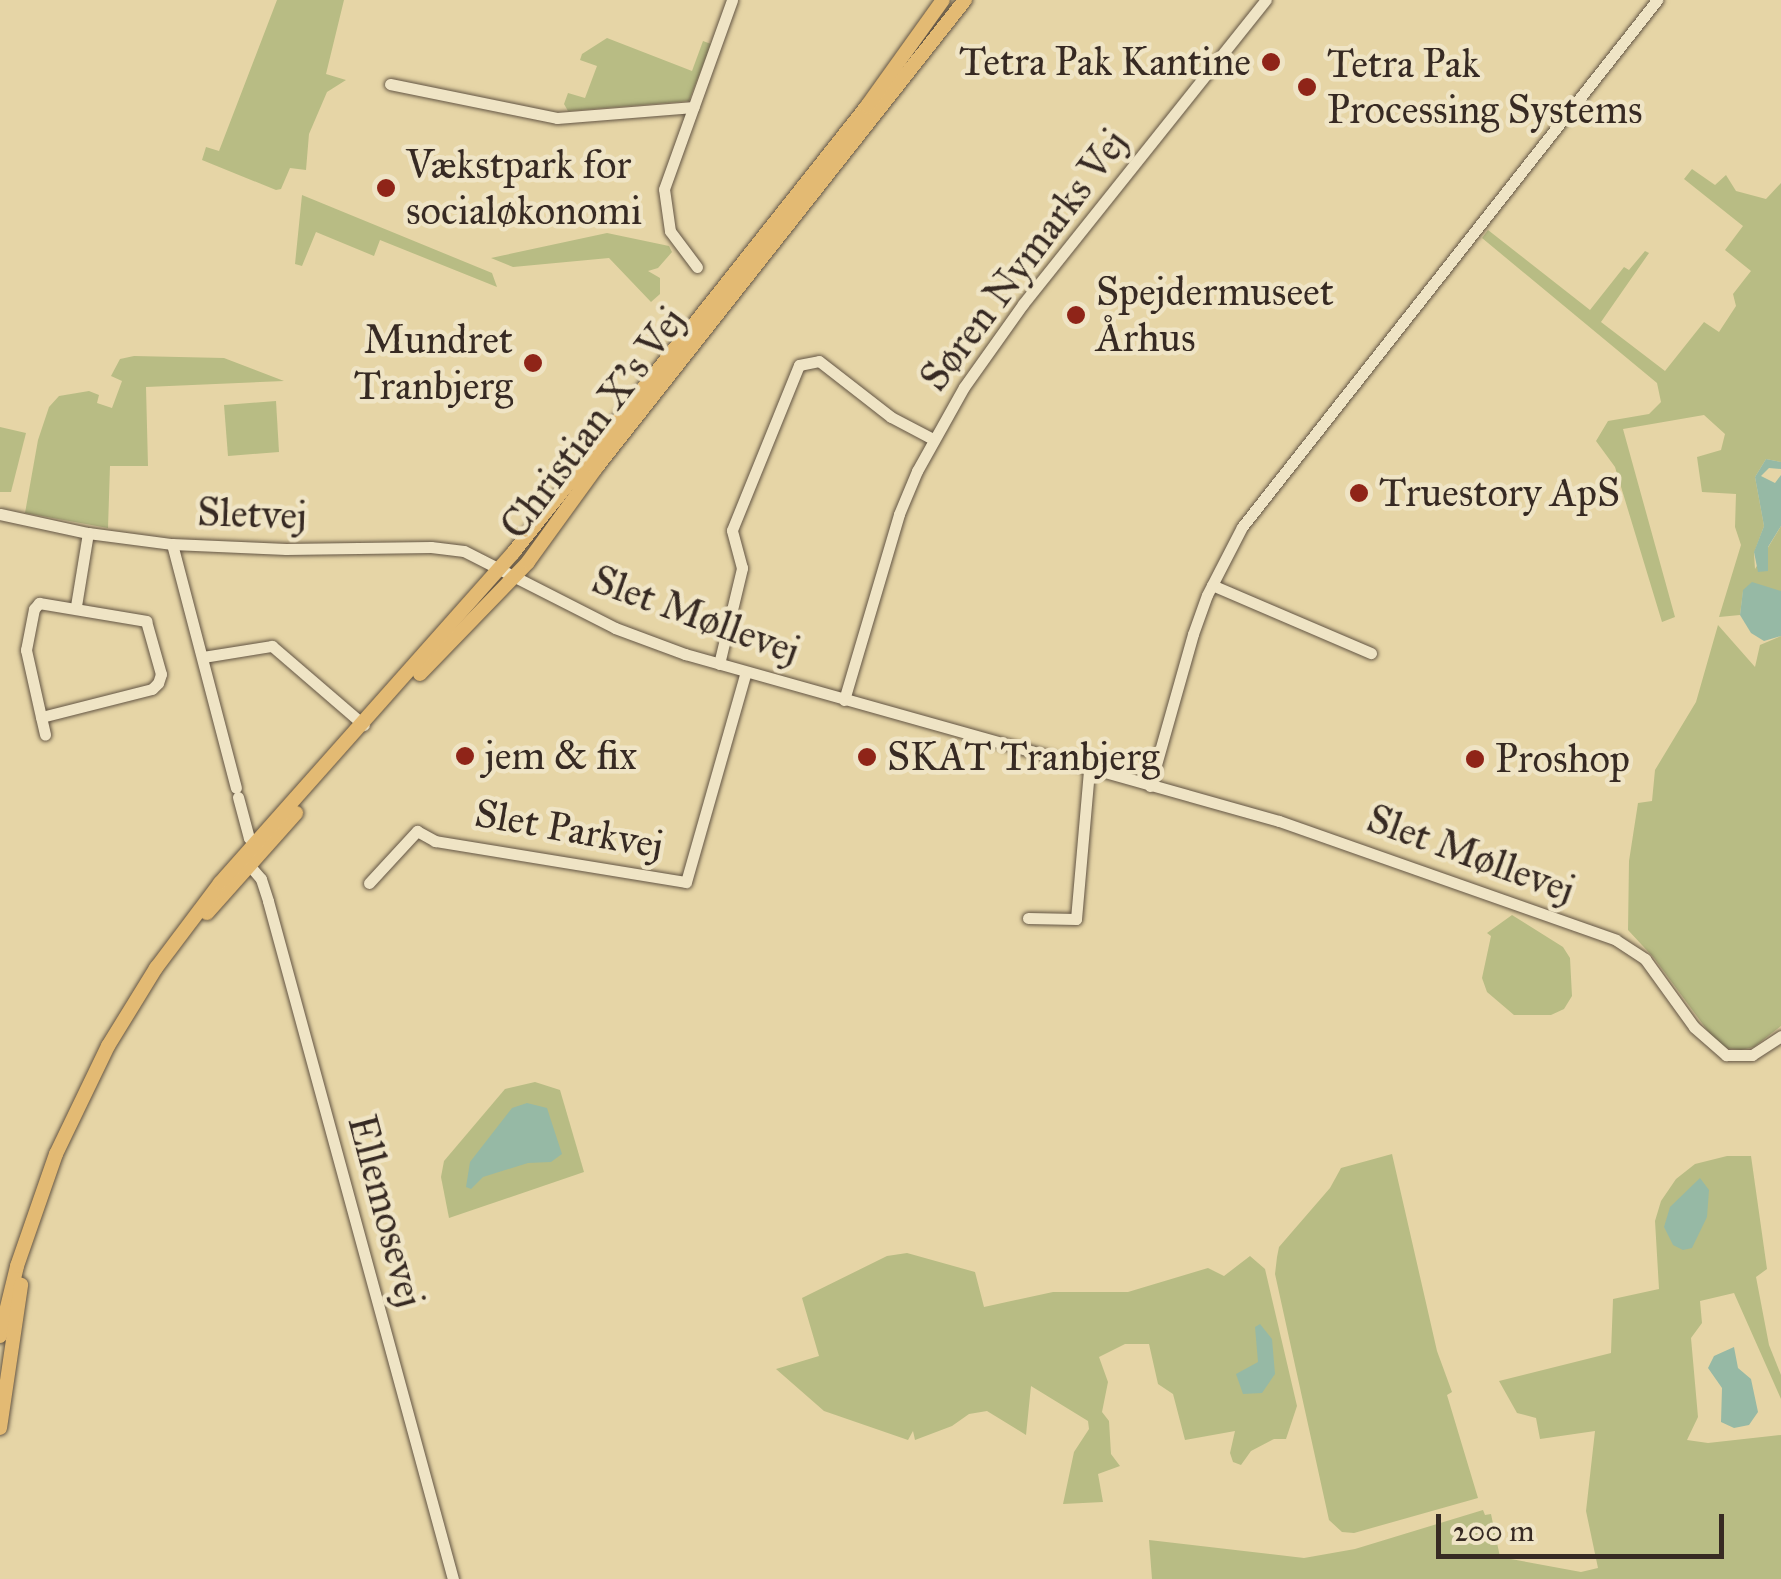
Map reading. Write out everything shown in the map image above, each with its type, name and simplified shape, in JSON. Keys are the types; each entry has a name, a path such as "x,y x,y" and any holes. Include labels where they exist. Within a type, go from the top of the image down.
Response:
{"main road":[{"path":"876,113 943,14 942,0 963,0"},
{"name":"Christian X's Vej","path":"246,862 256,843 500,568 868,106 942,0"},
{"name":"Christian X's Vej","path":"246,862 516,576 963,0"},
{"path":"0,1336 34,1216 88,1083 156,968 246,862"},
{"path":"0,1428 34,1216"}],"street":[{"path":"696,268 676,244 664,196 732,0"},
{"name":"Søren Nymarks Vej","path":"844,700 900,514 934,438 997,338 1266,0"},
{"path":"1150,786 1212,585 1262,500 1657,0"},
{"path":"390,84 557,118 694,107"},
{"path":"719,664 742,568 732,530 799,365 819,361 891,417 934,438"},
{"name":"Sletvej","path":"0,514 88,533 172,544 286,549 432,547 466,552 516,576"},
{"path":"76,606 88,533"},
{"path":"172,544 249,838 256,843"},
{"name":"Slet Møllevej","path":"516,576 615,628 719,664 1279,821 1616,940 1645,959 1694,1027 1726,1055 1752,1056 1781,1036"},
{"path":"1212,585 1371,654"},
{"path":"41,717 152,689 161,674 146,620 45,601 34,609 27,660 41,717 46,735"},
{"path":"203,657 272,646 364,724"},
{"name":"Slet Parkvej","path":"369,883 417,830 435,841 686,882 746,672"},
{"path":"1028,918 1076,918 1090,770"},
{"name":"Ellemosevej","path":"246,862 262,879 453,1579"}],"green space":[{"path":"277,0 344,0 326,74 346,80 327,92 309,134 306,170 290,168 281,189 276,190 202,160 206,147 219,151"},
{"path":"607,38 692,71 703,41 711,44 689,101 568,111 564,104 568,93 585,98 597,66 580,60 582,54"},
{"path":"1692,169 1715,185 1726,175 1736,191 1766,199 1781,183 1781,462 1766,459 1755,477 1764,526 1754,553 1755,569 1781,526 1781,591 1743,591 1740,615 1719,617 1741,545 1735,527 1736,494 1702,492 1697,457 1721,450 1725,434 1704,415 1623,429 1675,617 1662,622 1615,467 1596,441 1608,421 1649,414 1661,402 1657,383 1482,238 1488,230 1590,310 1624,267 1629,270 1645,251 1649,253 1601,322 1665,371 1704,322 1719,332 1736,306 1733,294 1751,271 1725,250 1743,226 1684,179"},
{"path":"302,195 492,273 497,287 380,240 374,256 316,232 302,266 295,264"},
{"path":"607,233 669,246 672,252 658,268 648,271 660,278 660,294 651,302 609,258 513,267 491,258"},
{"path":"224,358 284,381 146,387 148,466 110,466 108,528 25,513 38,440 49,407 59,396 89,391 99,395 97,403 112,408 122,381 111,376 120,359"},
{"path":"276,401 279,452 228,456 224,405"},
{"path":"0,427 26,433 11,492 0,492"},
{"path":"1718,625 1755,667 1760,645 1781,636 1781,1026 1754,1047 1741,1050 1724,1048 1713,1038 1654,958 1628,930 1629,861 1638,803 1652,801 1655,770 1696,702"},
{"path":"1512,915 1563,947 1570,958 1572,996 1564,1009 1551,1015 1514,1015 1487,992 1482,978 1491,936 1487,933"},
{"path":"535,1082 560,1090 584,1172 449,1218 441,1177 444,1161 505,1089"},
{"path":"1392,1154 1437,1351 1452,1392 1447,1395 1478,1498 1354,1533 1342,1532 1329,1520 1275,1274 1277,1257 1279,1247 1330,1188 1341,1168"},
{"path":"1727,1156 1751,1156 1767,1269 1756,1277 1769,1345 1781,1375 1781,1399 1734,1293 1700,1301 1702,1323 1691,1338 1698,1417 1687,1440 1708,1443 1781,1435 1781,1579 1152,1579 1149,1540 1304,1558 1355,1549 1483,1510 1485,1515 1491,1514 1500,1557 1581,1572 1598,1568 1586,1511 1595,1431 1540,1439 1536,1418 1517,1413 1499,1381 1611,1353 1613,1299 1659,1289 1655,1221 1661,1201 1676,1179 1695,1164"},
{"path":"907,1253 975,1272 984,1307 1053,1292 1128,1292 1208,1268 1224,1276 1250,1256 1265,1269 1297,1406 1286,1439 1274,1439 1251,1451 1241,1465 1233,1462 1230,1453 1235,1431 1185,1440 1173,1394 1158,1384 1149,1344 1125,1344 1099,1357 1108,1382 1102,1412 1109,1421 1111,1454 1120,1466 1098,1474 1103,1502 1063,1504 1074,1452 1089,1429 1088,1421 1031,1386 1026,1435 987,1411 969,1414 952,1426 915,1440 913,1431 908,1440 824,1411 776,1369 819,1356 802,1298 887,1256"}],"shaded area":[{"path":"1766,459 1781,462 1781,469 1769,468 1761,476 1775,483 1781,475 1781,526 1768,547 1768,571 1758,572 1754,552 1764,526 1755,477"},
{"path":"1752,582 1781,591 1781,636 1764,641 1751,633 1740,615 1743,590"},
{"path":"527,1103 547,1108 562,1154 551,1162 528,1163 483,1177 471,1189 466,1187 470,1162 512,1108"},
{"path":"1700,1178 1709,1190 1707,1217 1692,1248 1683,1250 1673,1245 1664,1227 1670,1207"},
{"path":"1260,1324 1272,1339 1275,1374 1262,1393 1243,1394 1236,1374 1258,1362 1255,1327"},
{"path":"1734,1347 1738,1368 1751,1379 1758,1412 1749,1425 1734,1428 1721,1422 1722,1388 1708,1368 1714,1356"}],"place":[{"name":"Tetra Pak Kantine","path":"1271,62"},
{"name":"Tetra Pak Processing Systems","path":"1307,87"},
{"name":"Vækstpark for socialøkonomi","path":"386,188"},
{"name":"Spejdermuseet Århus","path":"1076,315"},
{"name":"Mundret Tranbjerg","path":"533,363"},
{"name":"Truestory ApS","path":"1359,493"},
{"name":"jem & fix","path":"465,756"},
{"name":"SKAT Tranbjerg","path":"867,757"},
{"name":"Proshop","path":"1475,759"}]}
